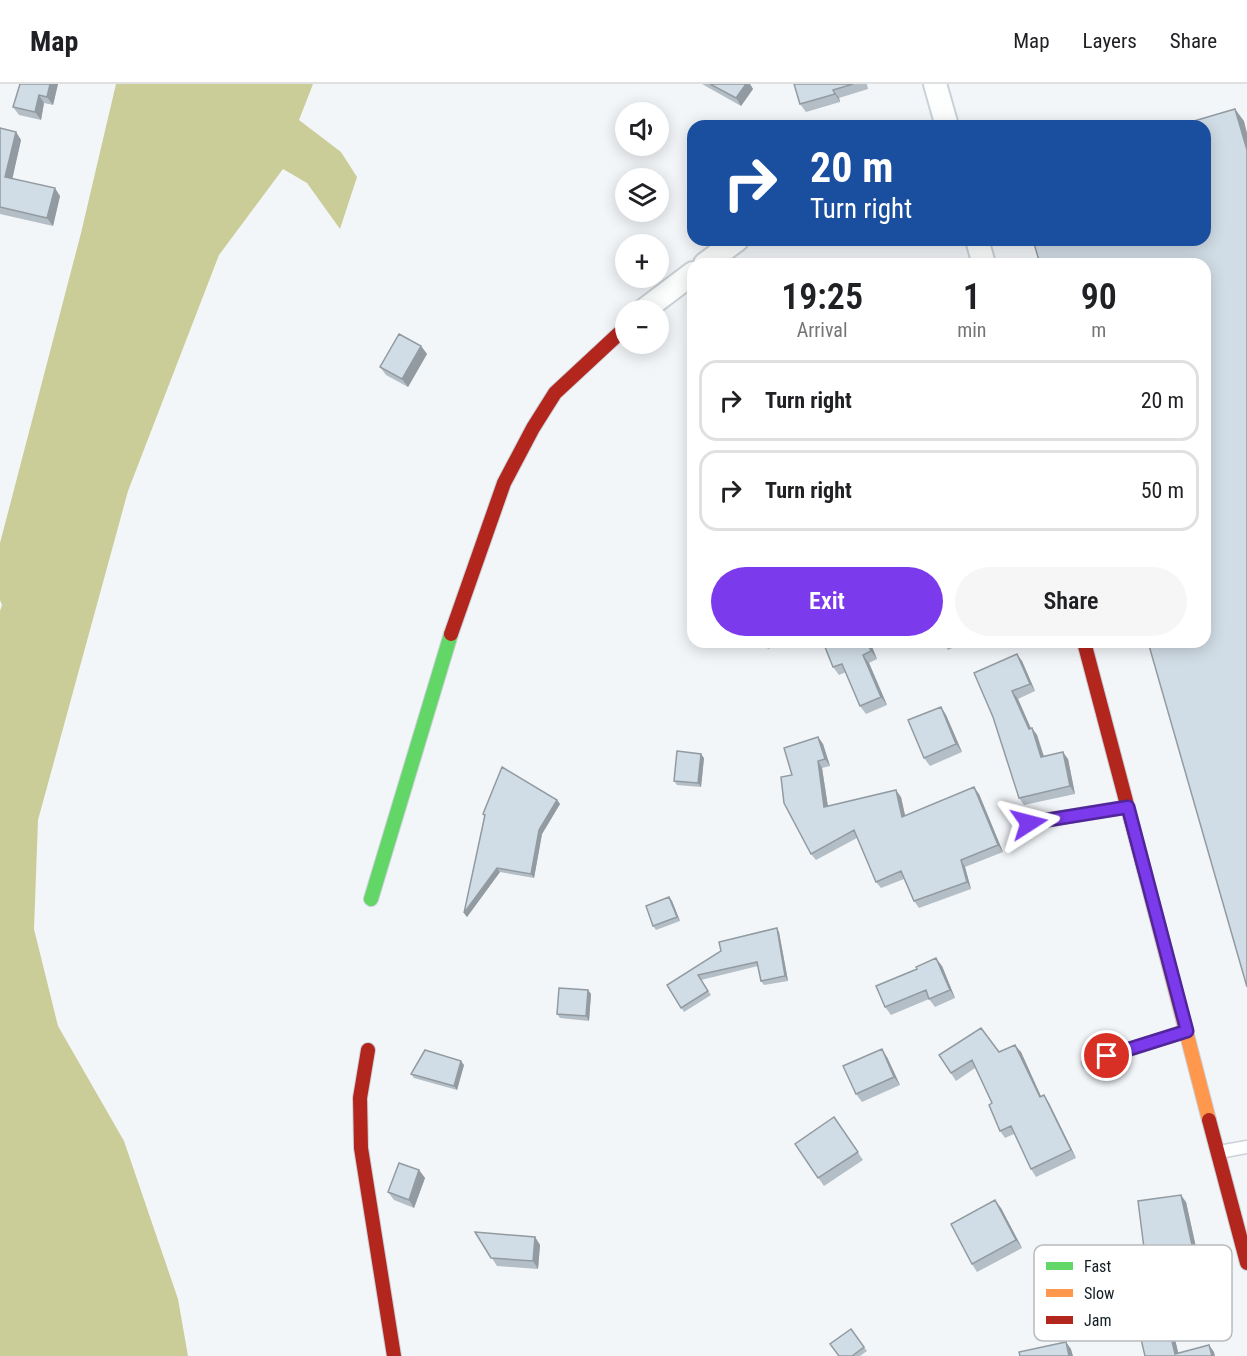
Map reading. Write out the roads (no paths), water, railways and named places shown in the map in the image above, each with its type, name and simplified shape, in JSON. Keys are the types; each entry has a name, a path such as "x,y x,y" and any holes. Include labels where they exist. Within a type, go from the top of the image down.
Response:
{"street":[{"path":"935,84 945,120"},
{"path":"713,258 729,246"},
{"path":"657,300 687,278"},
{"path":"371,899 459,606 504,483 533,428 555,393 615,337"},
{"path":"1086,648 1247,1263"},
{"path":"368,1050 361,1088 361,1161 394,1356"}],"lane":[{"path":"1029,823 1128,807"},
{"path":"1088,1063 1187,1031"},
{"path":"1219,1152 1247,1147"}]}
